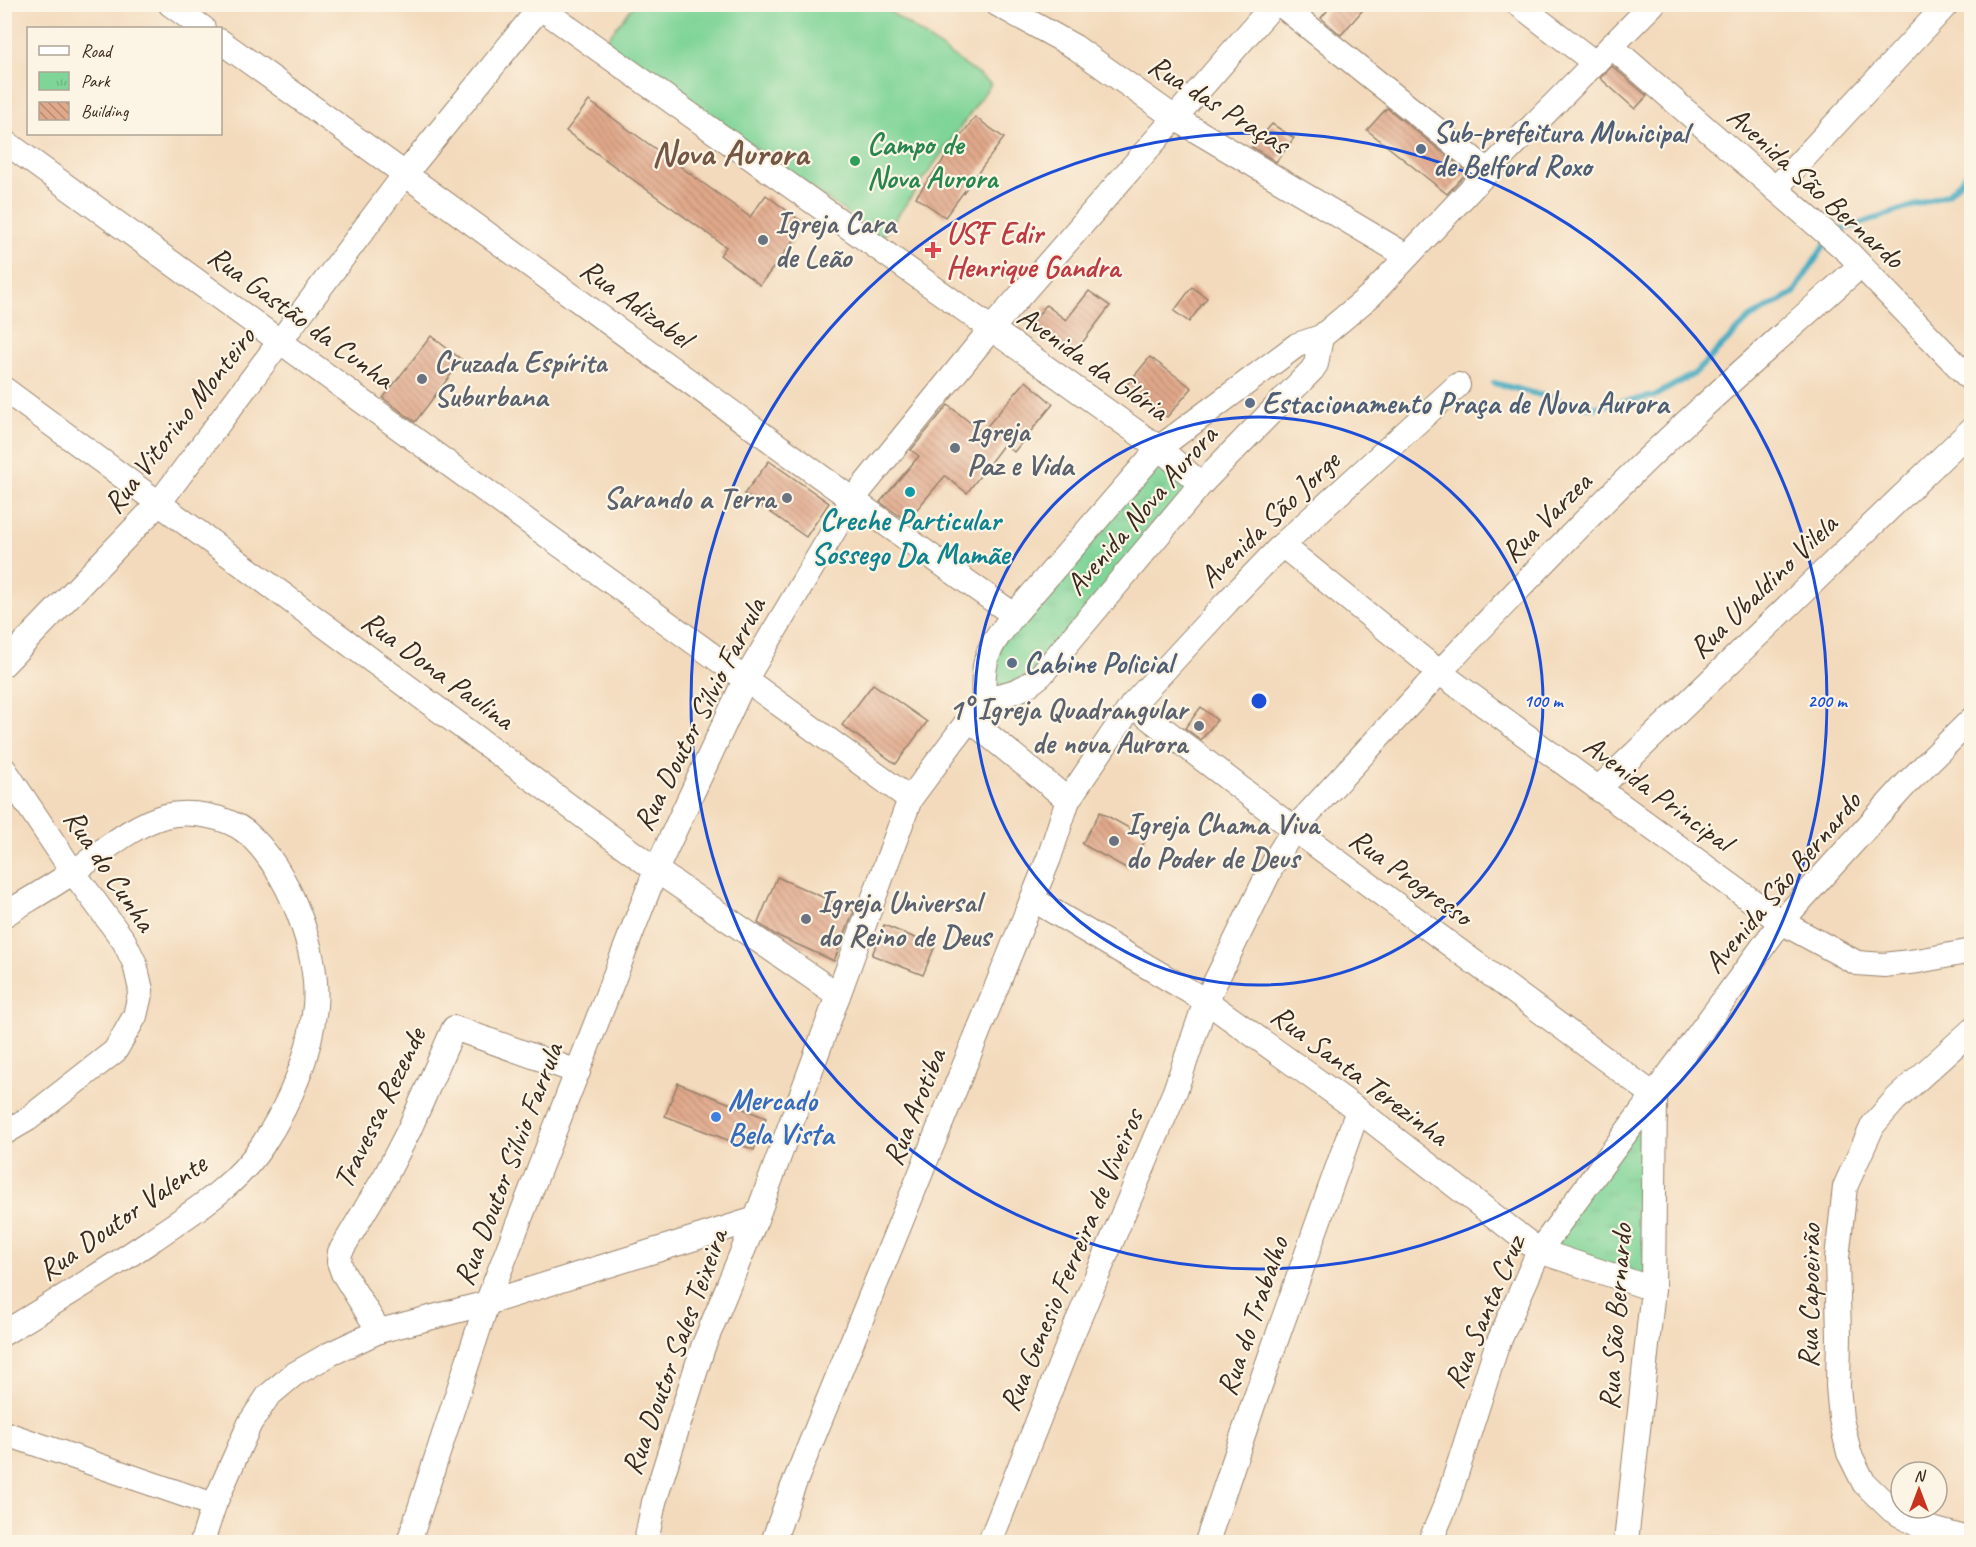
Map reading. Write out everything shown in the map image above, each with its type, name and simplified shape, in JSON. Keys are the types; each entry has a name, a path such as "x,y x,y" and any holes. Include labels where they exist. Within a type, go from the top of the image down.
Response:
{"street":[{"path":"170,4 202,27"},
{"name":"Rua das Praças","path":"997,4 1075,47 1175,118 1407,256"},
{"name":"Rua Doutor Sílvio Farrula","path":"409,1542 487,1303 656,870 745,680 852,501 991,329 1274,4"},
{"path":"1280,4 1488,171"},
{"name":"Avenida São Bernardo","path":"1518,4 1603,55 1775,189 1854,259 1971,381"},
{"name":"Avenida Nova Aurora","path":"1321,337 1316,364 1312,370 1201,484 1041,675 1016,692 984,699 982,677 986,658 993,642 1159,448 1297,345 1321,337 1371,295 1488,171 1653,4"},
{"path":"1775,189 1947,4"},
{"name":"Rua Vitorino Monteiro","path":"4,664 159,503 406,173 539,6"},
{"name":"Avenida da Glória","path":"539,6 1159,448 1201,484"},
{"name":"Rua Adizabel","path":"222,42 406,173 852,501 1014,615"},
{"name":"Rua Gastão da Cunha","path":"4,141 910,799"},
{"name":"Rua Varzea","path":"1294,830 1439,672 1585,520 1738,375 1854,259"},
{"name":"Avenida São Jorge","path":"1132,705 1282,545 1458,385"},
{"name":"Rua Dona Paulina","path":"4,389 656,870 838,995"},
{"name":"Rua Ubaldino Vilela","path":"1598,789 1971,429"},
{"name":"Avenida Principal","path":"1282,545 1439,672 1781,922 1857,963 1896,964 1971,951"},
{"path":"202,1542 214,1505 250,1423 268,1396 293,1374 379,1331 487,1303 756,1220 910,799 984,699"},
{"name":"Rua Arotiba","path":"773,1542 792,1489 1049,858 1068,800 1132,705"},
{"name":"Rua Progresso","path":"1132,705 1294,830 1655,1096"},
{"name":"Avenida São Bernardo","path":"1655,1096 1781,922 1907,783 1971,719"},
{"path":"970,720 1068,800"},
{"name":"Rua do Cunha","path":"4,769 73,872 124,941 135,964 141,990 135,1016 115,1051 28,1119 4,1133"},
{"name":"Rua Doutor Valente","path":"4,915 136,829 165,816 190,814 223,820 245,831 264,852 284,882 302,917 313,969 315,1006 306,1052 293,1090 261,1147 225,1188 200,1208 93,1280 4,1333"},
{"name":"Rua Genesio Ferreira de Viveiros","path":"990,1542 1072,1335 1175,1091 1206,1000 1276,858 1294,830"},
{"name":"Rua Santa Terezinha","path":"1032,899 1206,1000 1358,1110 1539,1251 1653,1289"},
{"name":"Travessa Rezende","path":"379,1331 343,1273 339,1262 340,1252 410,1130 454,1028 578,1072"},
{"name":"Rua Capoeirão","path":"1971,1030 1904,1091 1873,1125 1845,1187 1837,1258 1840,1419 1849,1452 1864,1483 1892,1510 1918,1525 1971,1540"},
{"name":"Rua Santa Cruz","path":"1431,1542 1447,1502 1496,1348 1539,1251 1655,1096"},
{"name":"Rua São Bernardo","path":"1626,1542 1653,1289 1655,1096"},
{"name":"Rua do Trabalho","path":"1207,1542 1358,1110"},
{"name":"Rua Doutor Sales Teixeira","path":"646,1542 654,1502 703,1347 756,1220"},
{"path":"4,1433 214,1505"}],"green space":[{"name":"Campo de Nova Aurora","path":"634,5 881,5 991,84 882,238 605,41"},
{"path":"1159,448 1201,484 1053,660 984,699 986,658"},
{"path":"1655,1096 1653,1289 1539,1251"}],"building":[{"path":"1333,4 1368,4 1341,35 1321,18"},
{"path":"1612,66 1647,96 1635,109 1600,78"},
{"path":"589,101 750,217 766,195 806,225 760,285 720,255 726,247 566,131"},
{"name":"Sub-prefeitura Municipal de Belford Roxo","path":"1387,108 1467,172 1447,194 1367,130"},
{"path":"975,117 1004,138 945,217 916,197"},
{"path":"1272,124 1294,138 1276,162 1252,147"},
{"path":"1192,287 1207,298 1189,322 1174,311"},
{"path":"1089,291 1110,306 1073,355 1031,324 1046,305 1066,320"},
{"name":"Cruzada Espírita Suburbana","path":"431,336 462,360 415,422 383,398"},
{"path":"1150,357 1192,388 1167,417 1125,387"},
{"path":"1026,381 1053,404 1014,452 1004,444 967,493 945,476 907,521 880,502 919,456 911,450 948,405 982,432"},
{"name":"Sarando a Terra","path":"769,461 829,503 806,537 744,494"},
{"path":"873,684 927,722 896,764 842,725"},
{"name":"1° Igreja Quadrangular de nova Aurora","path":"1201,707 1217,720 1201,740 1185,728"},
{"name":"Igreja Chama Viva do Poder de Deus","path":"1100,812 1147,838 1128,869 1082,844"},
{"name":"Igreja Universal do Reino de Deus","path":"777,877 854,911 834,961 776,935 758,923"},
{"path":"884,925 935,946 923,975 872,955"},
{"name":"Mercado Bela Vista","path":"678,1083 766,1118 754,1150 665,1116"}],"waterway":[{"path":"1836,232 1948,194 1972,169"},
{"path":"1494,383 1591,408 1654,396 1694,374 1750,318 1794,293 1827,241"}],"place":[{"name":"Sub-prefeitura Municipal de Belford Roxo","path":"1421,149"},
{"name":"Campo de Nova Aurora","path":"855,161"},
{"name":"Igreja Cara de Leão","path":"763,240"},
{"name":"USF Edir Henrique Gandra","path":"933,250"},
{"name":"Cruzada Espírita Suburbana","path":"422,379"},
{"name":"Estacionamento Praça de Nova Aurora","path":"1250,403"},
{"name":"Igreja Paz e Vida","path":"955,448"},
{"name":"Creche Particular Sossego Da Mamãe","path":"910,492"},
{"name":"Sarando a Terra","path":"787,498"},
{"name":"Cabine Policial","path":"1012,663"},
{"name":"1° Igreja Quadrangular de nova Aurora","path":"1199,726"},
{"name":"Igreja Chama Viva do Poder de Deus","path":"1114,841"},
{"name":"Igreja Universal do Reino de Deus","path":"806,919"},
{"name":"Mercado Bela Vista","path":"716,1117"}],"district":[{"name":"Nova Aurora","path":"730,152"}]}
